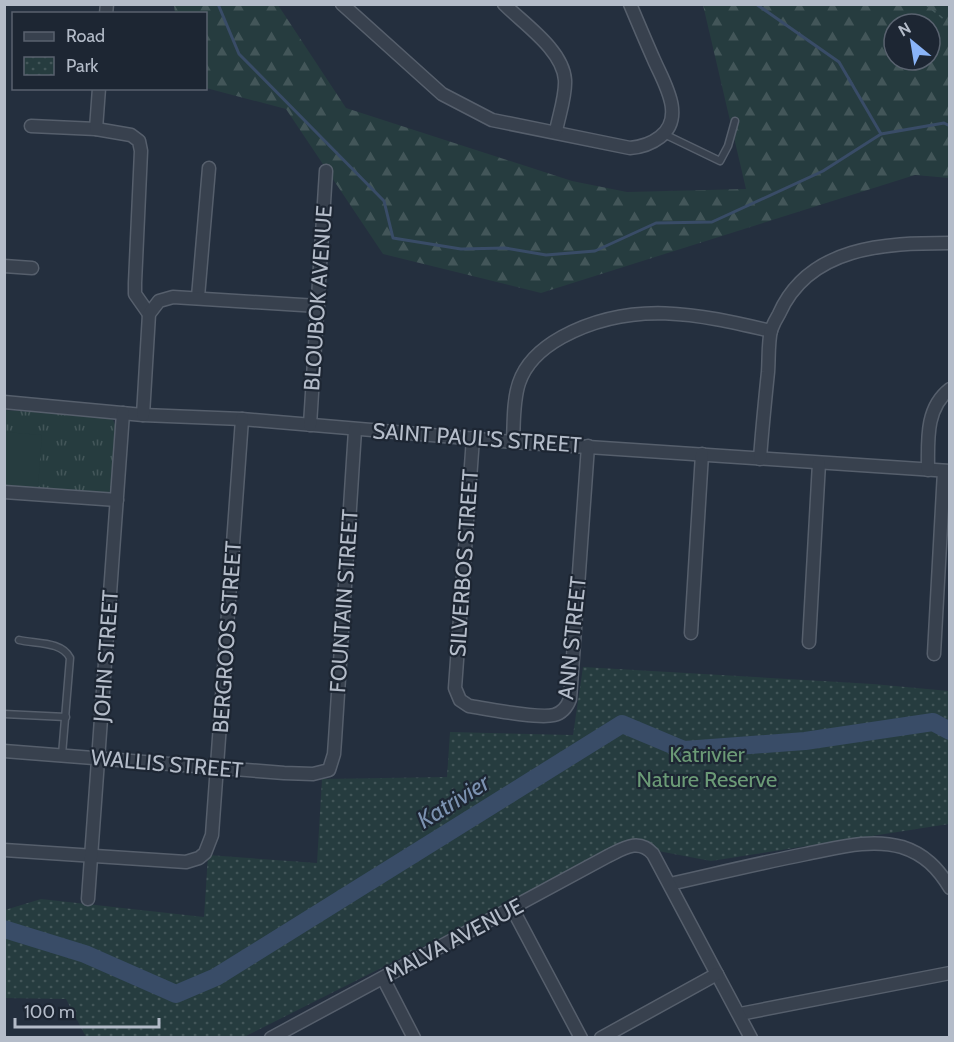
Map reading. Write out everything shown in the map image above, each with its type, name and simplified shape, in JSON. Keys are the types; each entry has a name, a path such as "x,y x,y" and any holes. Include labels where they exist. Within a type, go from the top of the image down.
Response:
{"street":[{"path":"342,4 442,94 492,120 556,131 630,148 649,144 664,134 672,121 671,101 630,4"},
{"path":"504,4 552,50 559,61 565,84 556,131"},
{"path":"96,129 99,90"},
{"path":"31,126 96,129 133,135 139,141 141,151 135,294 149,314"},
{"path":"198,297 209,168"},
{"name":"BLOUBOK AVENUE","path":"310,425 326,171"},
{"path":"760,459 771,331 793,288 810,273 857,250 905,244 950,243"},
{"path":"4,266 32,268"},
{"path":"143,414 149,314 164,298 198,297 318,306"},
{"path":"513,442 516,395 523,374 549,344 576,330 614,317 651,313 709,317 771,331"},
{"path":"928,470 930,421 936,405 950,389"},
{"name":"SAINT PAUL'S STREET","path":"4,402 513,442 947,471"},
{"name":"JOHN STREET","path":"88,900 123,413"},
{"name":"BERGROOS STREET","path":"92,855 186,862 199,858 205,853 212,835 242,420"},
{"name":"FOUNTAIN STREET","path":"329,770 335,740 355,430"},
{"name":"SILVERBOS STREET","path":"455,688 473,438"},
{"name":"ANN STREET","path":"455,688 460,700 469,706 547,716 556,715 567,706 572,677 588,446"},
{"path":"691,633 702,454"},
{"path":"809,642 819,463"},
{"path":"934,654 947,471"},
{"path":"4,492 117,500"},
{"name":"WALLIS STREET","path":"4,751 312,774 329,770"},
{"path":"751,1038 670,884 773,860 873,843 897,846 918,854 938,870 950,888"},
{"name":"MALVA AVENUE","path":"271,1038 629,846 638,844 647,848 653,854 670,884"},
{"path":"4,850 92,855"},
{"path":"512,908 581,1038"},
{"path":"740,1014 950,973"},
{"path":"601,1038 717,974"},
{"path":"383,978 414,1038"}],"lane":[{"path":"664,134 720,161 728,146 735,121"},
{"path":"18,640 58,647 68,654 70,662 63,755"},
{"path":"4,714 66,717"}],"path":[{"path":"925,4 950,24"}],"green space":[{"path":"174,5 278,5 346,108 572,181 627,192 746,189 703,5 949,5 949,178 915,175 541,293 383,254 286,109 207,88 207,12 175,12"},
{"path":"4,410 105,417 113,420 117,429 112,489 107,494 5,489"},
{"path":"5,432 42,435 38,487 5,485"},
{"name":"Katrivier Nature Reserve","path":"583,667 873,684 949,691 949,824 711,861 626,845 244,1037 86,1037 66,999 5,998 5,910 41,899 204,917 208,855 317,863 322,779 447,777 450,732 573,735"}],"waterway":[{"path":"218,4 239,54 384,201 393,238 461,249 505,248 546,255 595,251 656,223 712,222 823,171 881,134"},
{"path":"756,4 839,62 881,134 944,123 950,126"},
{"name":"Katrivier","path":"4,929 85,954 176,994 216,977 622,724 684,750 805,741 933,722 950,731"}]}
